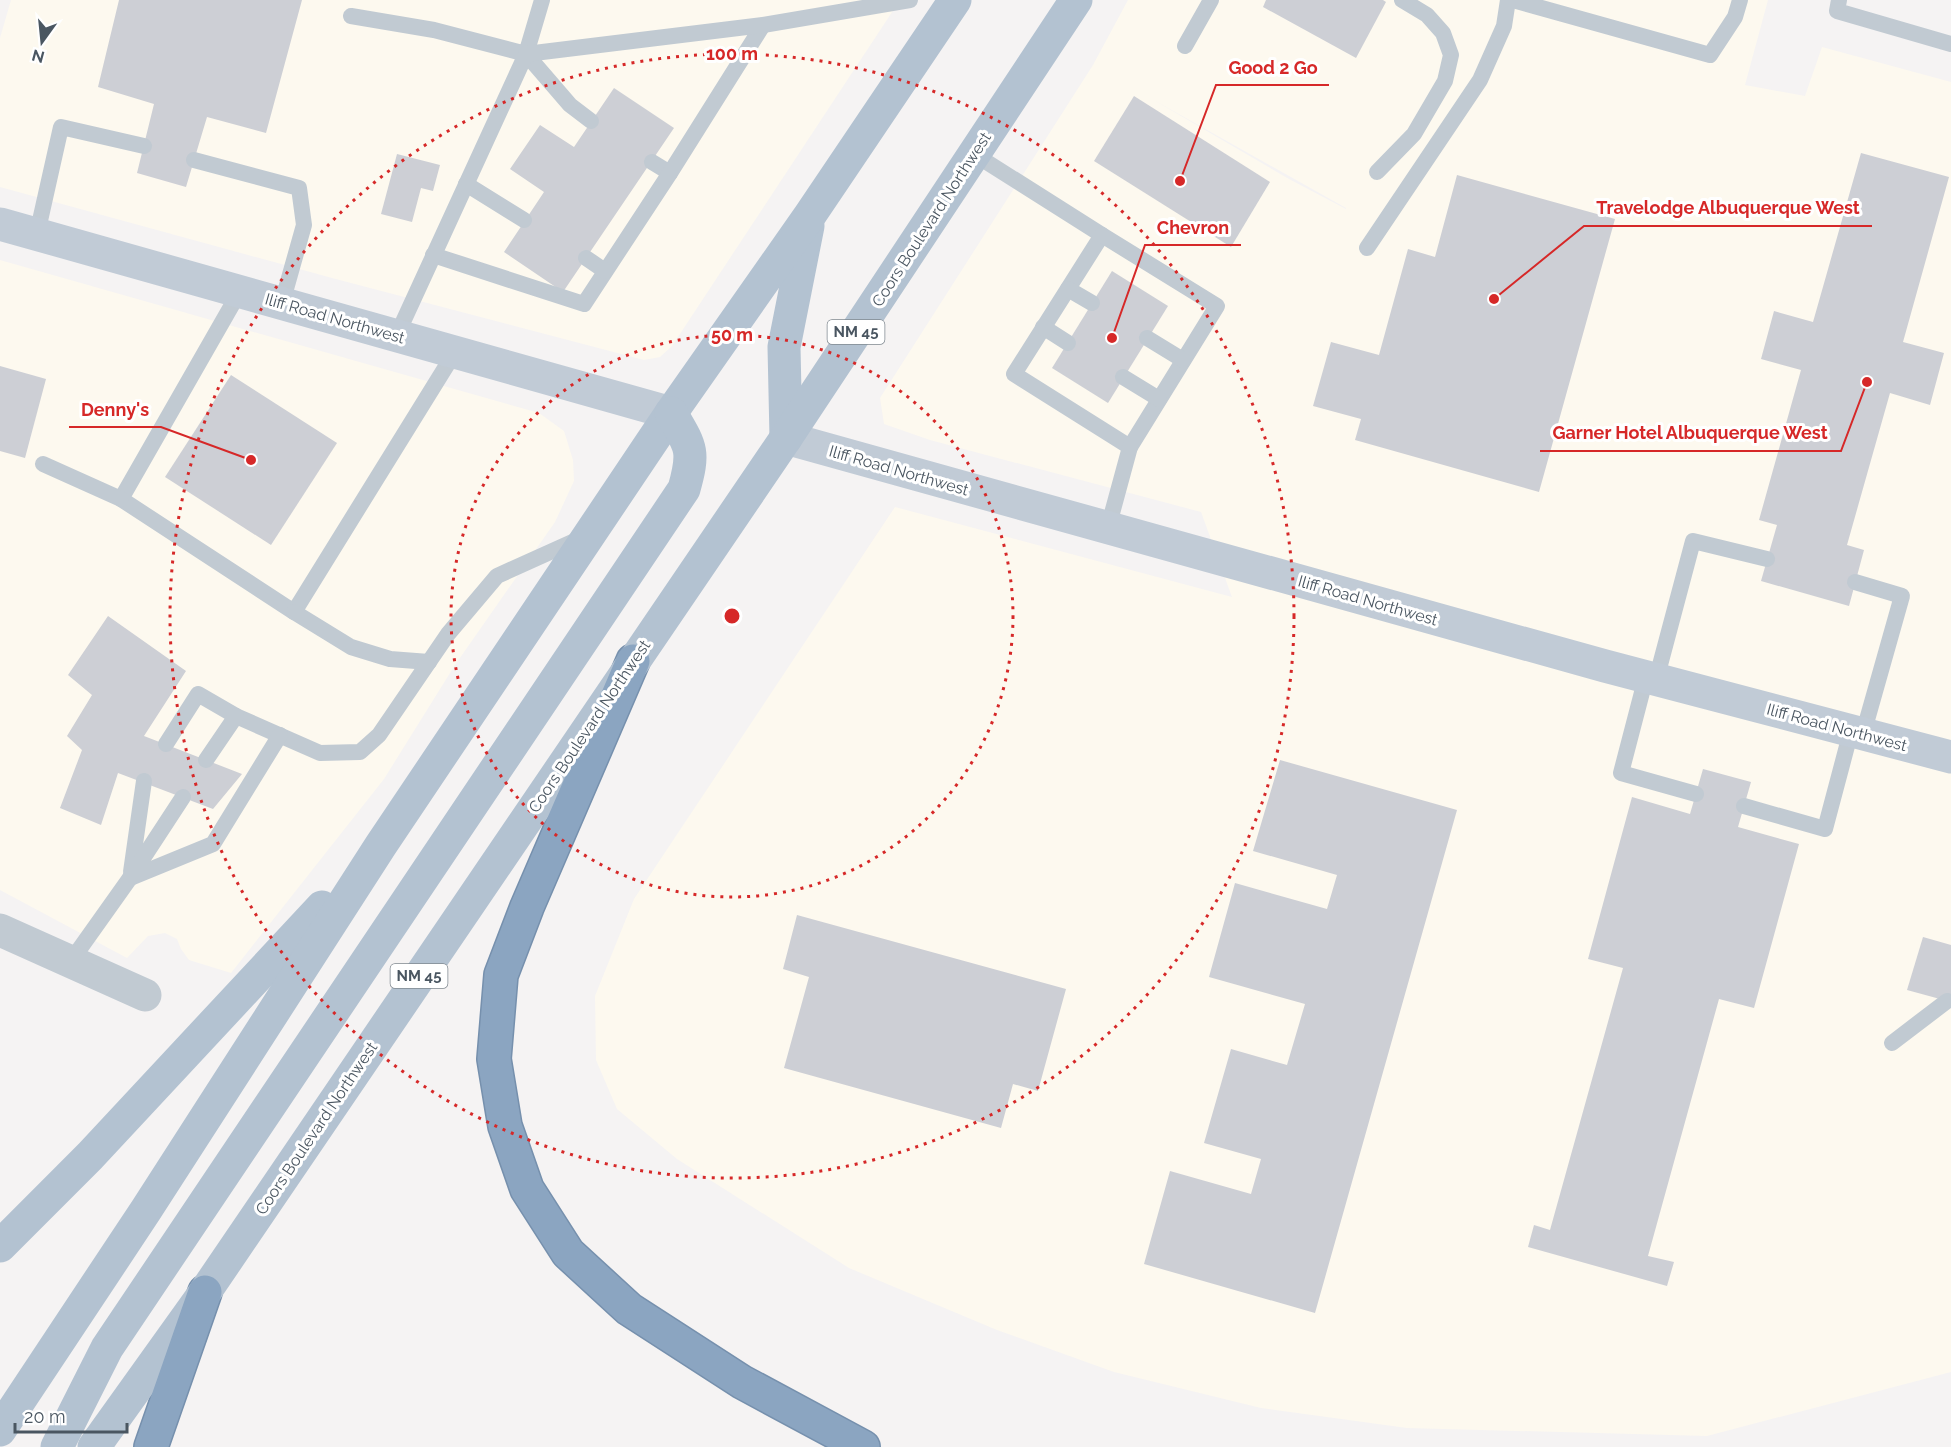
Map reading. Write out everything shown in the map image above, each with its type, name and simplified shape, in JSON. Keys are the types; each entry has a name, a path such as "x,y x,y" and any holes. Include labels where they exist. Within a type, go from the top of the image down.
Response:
{"highway":[{"path":"633,661 527,906 501,975 494,1059 505,1126 527,1189 568,1253 629,1309 742,1382 863,1447"},
{"path":"151,1447 205,1292"}],"main road":[{"path":"0,1430 146,1210 381,845 670,413 810,215 956,0"},
{"name":"Coors Boulevard Northwest","path":"94,1447 205,1292 786,438 1076,0"},
{"path":"786,438 784,347 810,215"},
{"path":"57,1447 107,1348 684,489 691,464 689,442 670,413"},
{"path":"0,1246 90,1156 381,845"}],"street":[{"name":"Iliff Road Northwest","path":"0,224 670,413"},
{"name":"Iliff Road Northwest","path":"786,438 1651,678 1951,757"},
{"path":"0,930 145,995"}],"lane":[{"path":"396,335 526,54 542,0"},
{"path":"351,16 434,30 526,54 764,25 910,0"},
{"path":"1185,46 1211,0"},
{"path":"1377,172 1414,134 1445,81 1451,55 1443,33 1427,15 1402,0"},
{"path":"1367,248 1480,80 1504,26 1508,0"},
{"path":"1513,0 1547,4 1710,55 1735,17 1740,0"},
{"path":"1839,0 1837,11 1951,44"},
{"path":"433,255 584,304 764,25"},
{"path":"526,54 570,105 591,121"},
{"path":"37,234 61,127 144,146"},
{"path":"974,154 1217,306 1130,447 1108,528"},
{"path":"194,160 298,188 304,225 282,303"},
{"path":"652,162 670,173"},
{"path":"466,184 524,220"},
{"path":"1102,235 1014,374 1130,447"},
{"path":"586,258 605,271"},
{"path":"1068,289 1092,303"},
{"path":"121,499 240,291"},
{"path":"1043,327 1068,343"},
{"path":"1147,338 1183,360"},
{"path":"294,612 455,352"},
{"path":"1123,377 1159,399"},
{"path":"43,464 121,499 351,647 390,659 429,662"},
{"path":"166,744 198,694 236,716 320,753 360,752 379,735 448,634 496,576 589,535"},
{"path":"1696,794 1621,773 1693,541 1767,559"},
{"path":"1744,806 1825,829 1902,596 1855,582"},
{"path":"206,760 236,716"},
{"path":"130,878 213,844 280,735"},
{"path":"130,878 144,782"},
{"path":"71,961 130,878 183,797"},
{"path":"1892,1043 1947,1001"}],"shaded area":[{"path":"11,0 900,0 672,346 660,357 644,360 0,187 0,38"},
{"path":"1128,0 1768,0 1745,85 1805,96 1822,47 1951,82 1951,1372 1707,1436 1407,1428 1261,1408 1114,1372 997,1330 849,1268 677,1159 617,1109 596,1060 595,996 634,899 895,507 1232,597 1201,512 930,440 884,424 880,398 1093,65","holes":["1152,99 1346,208 1289,179"]},
{"path":"0,260 539,413 564,431 573,460 574,481 555,522 455,665 384,779 231,973 189,960 177,939 165,933 148,936 127,958 0,890"}],"building":[{"path":"119,0 302,0 266,133 207,117 186,187 137,173 154,104 98,87"},
{"path":"1266,0 1383,0 1386,2 1356,58 1263,7"},
{"path":"614,88 674,128 563,292 504,252 544,192 510,169 540,125 574,147"},
{"path":"1134,96 1270,182 1231,247 1094,161"},
{"path":"1861,153 1949,177 1903,342 1944,353 1930,405 1890,393 1847,545 1864,550 1849,606 1761,581 1777,525 1759,520 1801,370 1761,359 1774,311 1813,322"},
{"path":"397,154 440,165 433,191 421,188 412,222 381,214"},
{"path":"1457,175 1615,219 1539,492 1355,440 1361,419 1313,406 1331,342 1379,355 1408,249 1435,257"},
{"path":"1112,271 1168,306 1108,403 1052,368"},
{"path":"0,366 46,379 25,458 0,451"},
{"path":"231,375 337,443 271,545 165,477"},
{"path":"108,616 186,671 144,736 242,774 213,809 118,773 101,825 60,808 82,750 67,736 92,695 68,675"},
{"path":"1280,760 1457,810 1315,1313 1144,1264 1170,1171 1251,1194 1261,1159 1204,1143 1231,1049 1287,1065 1305,1004 1209,977 1235,883 1327,909 1337,875 1253,851"},
{"path":"1703,769 1751,782 1738,827 1799,844 1754,1008 1719,999 1648,1256 1674,1262 1667,1286 1528,1247 1534,1225 1550,1230 1623,968 1588,959 1632,797 1690,814"},
{"path":"797,915 1066,989 1038,1091 1013,1084 1001,1128 784,1068 809,977 783,969"},
{"path":"1923,937 1951,945 1951,1002 1907,990"}],"place":[{"name":"Good 2 Go","path":"1180,181"},
{"name":"Travelodge Albuquerque West","path":"1494,299"},
{"name":"Chevron","path":"1112,338"},
{"name":"Garner Hotel Albuquerque West","path":"1867,382"},
{"name":"Denny's","path":"251,460"}]}
